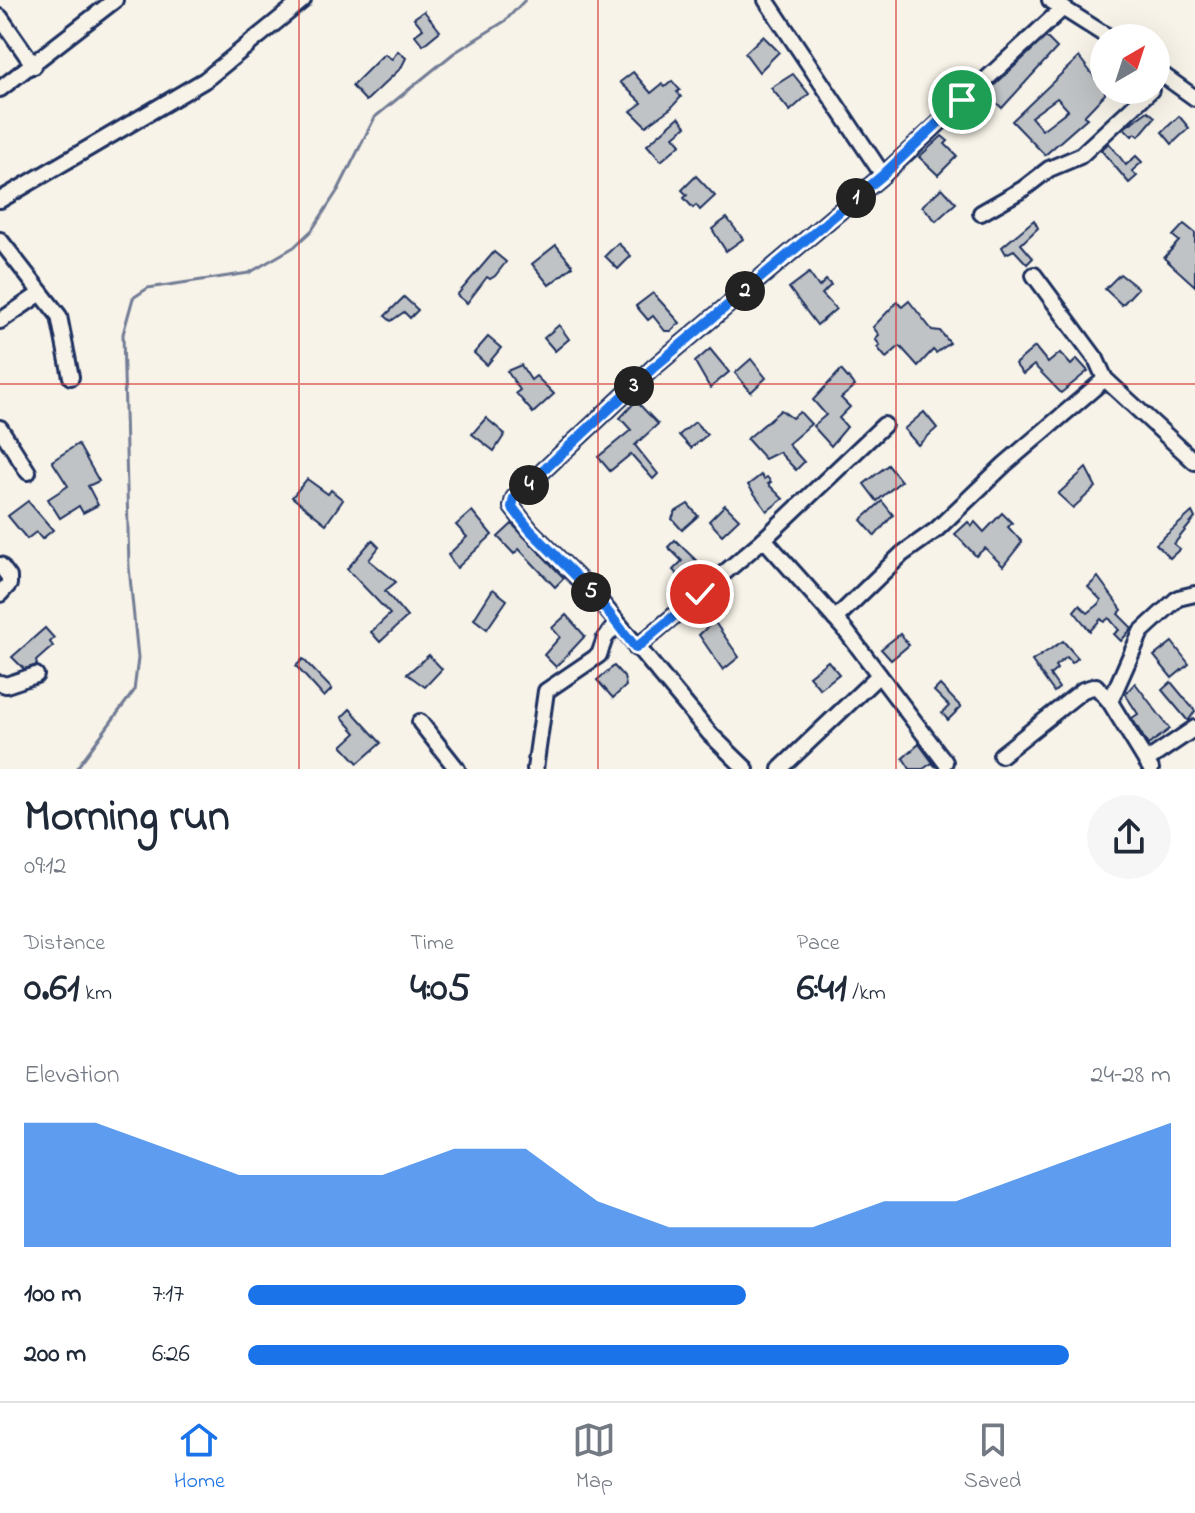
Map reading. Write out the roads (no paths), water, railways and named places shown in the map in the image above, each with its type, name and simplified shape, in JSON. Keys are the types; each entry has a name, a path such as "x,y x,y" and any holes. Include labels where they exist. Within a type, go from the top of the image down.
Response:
{"street":[{"path":"0,89 34,66 115,0"},
{"path":"0,200 205,80 303,0"},
{"path":"766,0 883,175"},
{"path":"745,769 616,625 593,593 530,530 512,507 514,498 653,368 883,175 1056,4 1090,25"},
{"path":"0,17 34,66"},
{"path":"1170,83 1195,98"},
{"path":"981,213 1023,189 1049,169 1080,156 1136,104"},
{"path":"0,240 59,316 71,377"},
{"path":"1034,275 1096,359 1105,379 1195,462"},
{"path":"0,321 41,293"},
{"path":"835,619 902,554 936,530 1005,464 1105,379"},
{"path":"636,648 764,539 884,425"},
{"path":"0,428 28,472"},
{"path":"764,539 835,619 945,762"},
{"path":"0,565 9,577 9,584 0,594"},
{"path":"1110,702 1141,632 1178,598 1195,594"},
{"path":"535,769 546,691 599,655 605,638 616,625"},
{"path":"0,683 6,685 36,675"},
{"path":"780,769 879,675"},
{"path":"1001,755 1083,690 1096,686 1110,702 1149,765 1194,730"},
{"path":"420,722 457,769"}],"waterway":[{"path":"76,769 134,691 138,658 129,567 123,334 133,298 148,288 249,273 294,247 312,230 338,190 375,117 454,53 505,21 525,0"}]}
